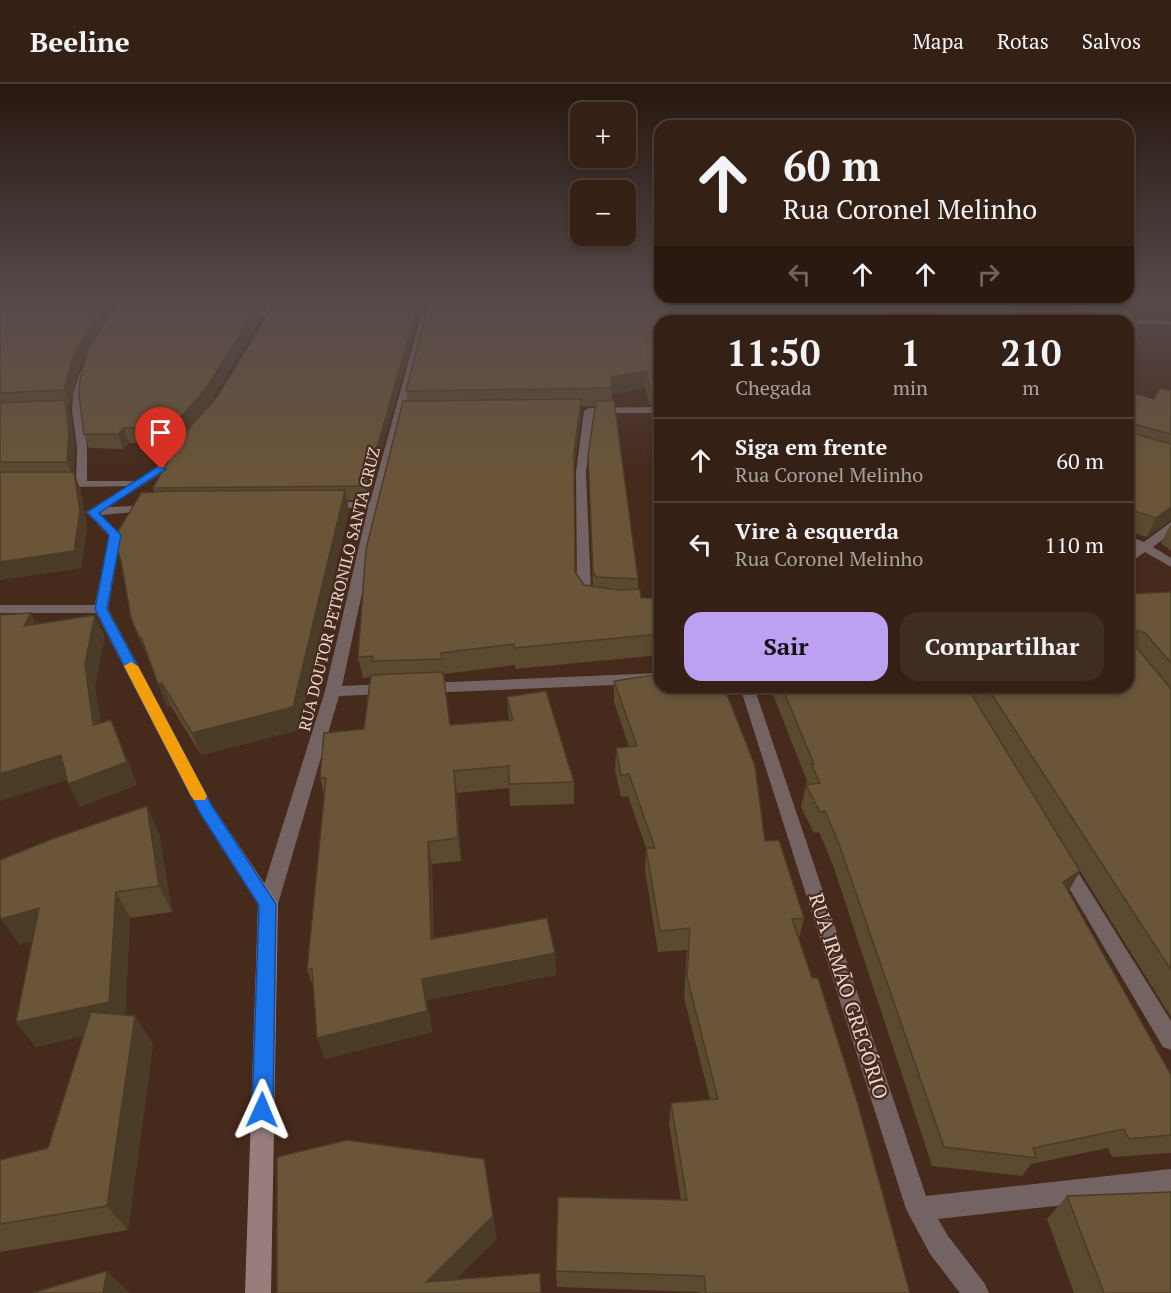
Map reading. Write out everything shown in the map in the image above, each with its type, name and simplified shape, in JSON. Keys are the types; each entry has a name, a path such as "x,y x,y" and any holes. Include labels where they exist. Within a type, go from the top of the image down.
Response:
{"main road":[{"path":"192,433 161,469 92,512 115,535 101,609 206,809 268,904 258,1293"}],"street":[{"name":"RUA DOUTOR PETRONILO SANTA CRUZ","path":"268,904 333,691 375,505 407,413 417,358"},
{"path":"81,484 82,447 72,410 87,362"},
{"path":"601,603 588,600 584,591 581,472 583,411 654,410"},
{"path":"62,484 136,484"},
{"path":"321,505 375,505"},
{"path":"92,512 162,507"},
{"path":"1134,554 1143,546 1163,535 1171,526"},
{"path":"1134,542 1171,562"},
{"path":"0,609 101,609"},
{"path":"333,691 654,678"},
{"name":"RUA IRMÃO GREGÓRIO","path":"749,693 918,1209 939,1245 976,1293"},
{"path":"1054,848 1171,1040"},
{"path":"918,1209 1171,1180"}],"building":[{"path":"0,358 73,358 64,390 0,393"},
{"path":"86,358 225,358 205,390 170,429 124,428 118,434 84,434 79,396"},
{"path":"241,358 403,358 366,486 153,488 182,436 217,397"},
{"path":"415,358 654,358 654,388 650,388 646,371 611,377 612,388 406,391"},
{"path":"1160,388 1171,391 1171,434 1134,424 1134,394 1154,399"},
{"path":"581,399 574,454 575,572 584,585 618,590 640,589 641,598 654,598 654,635 514,648 514,644 441,653 442,659 372,661 373,656 358,657 366,549 403,401"},
{"path":"65,400 69,432 67,462 0,462 0,403"},
{"path":"614,400 638,579 596,577 593,572 588,456 596,401"},
{"path":"1134,424 1135,434 1171,444 1171,507 1156,518 1134,511"},
{"path":"0,472 74,472 80,511 74,551 0,562"},
{"path":"345,490 293,707 192,733 162,683 158,684 141,637 131,618 121,561 114,538 141,493"},
{"path":"1171,592 1171,663 1145,633 1137,630 1137,648 1171,689 1171,970 991,693 1134,693 1134,594"},
{"path":"31,613 24,626 95,615 85,664 93,725 111,720 127,762 68,784 61,755 0,774 0,615"},
{"path":"443,672 450,725 513,720 507,697 546,691 574,782 509,784 509,766 454,771 458,838 428,842 431,939 547,918 555,953 422,979 427,1011 317,1038 312,969 307,970 326,778 320,778 324,733 364,729 371,675"},
{"path":"654,675 654,693 726,693 755,766 765,841 779,840 804,918 792,919 812,978 818,978 857,1101 910,1293 706,1293 704,1276 556,1271 558,1197 687,1200 671,1103 718,1099 687,977 690,928 660,931 646,848 655,848 629,774 621,775 616,748 637,746 614,681"},
{"path":"784,693 971,693 1080,871 1063,882 1171,1075 1171,1135 1129,1139 1124,1129 1033,1148 1036,1158 944,1147 839,844 825,811 820,812 806,785 820,783 811,764 814,764"},
{"path":"147,806 159,886 116,892 109,1002 16,1022 39,908 1,919 0,860"},
{"path":"91,1012 135,1016 107,1206 0,1224 0,1160 48,1148"},
{"path":"347,1140 484,1159 493,1216 426,1282 540,1273 541,1293 277,1293 277,1157"},
{"path":"1171,1192 1171,1293 1104,1293 1067,1196"},
{"path":"107,1271 103,1293 32,1293"}],"slow traffic":[{"path":"131,666 199,796"}],"route":[{"path":"161,469 92,512 115,535 101,609 206,809 268,904 262,1110"}]}
